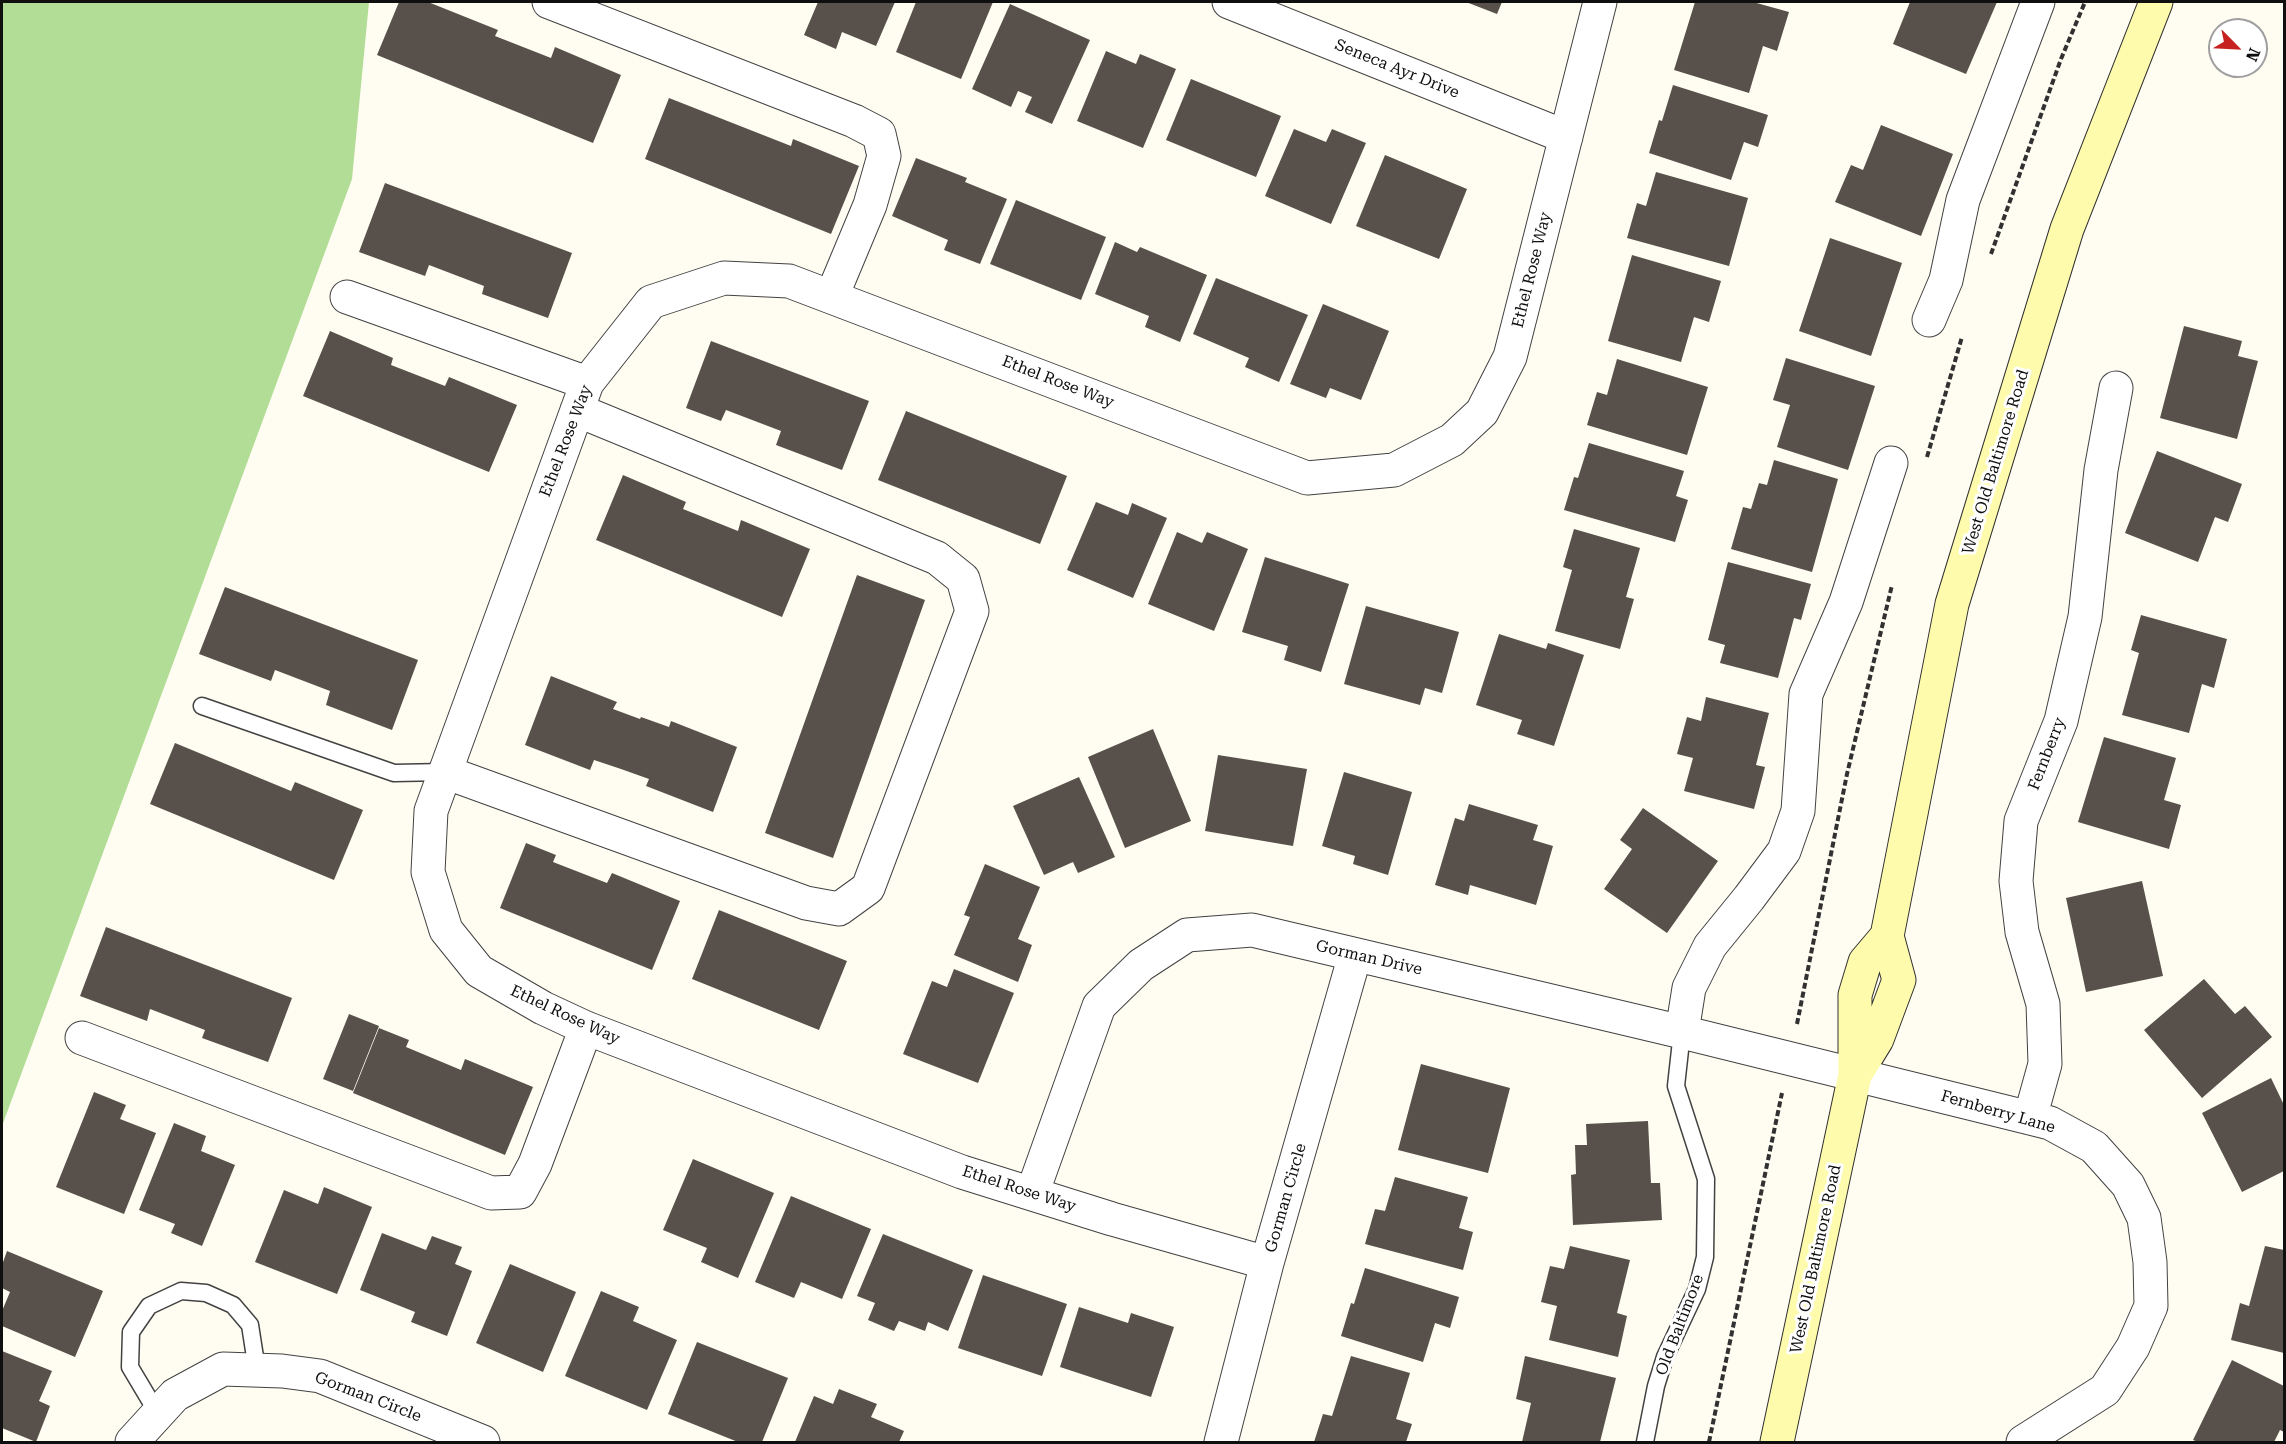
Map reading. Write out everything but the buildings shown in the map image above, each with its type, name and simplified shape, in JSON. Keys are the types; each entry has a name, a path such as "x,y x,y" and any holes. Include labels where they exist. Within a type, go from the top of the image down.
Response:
{"street":[{"path":"549,2 843,117 879,134 884,156 870,205 832,297"},
{"name":"Seneca Ayr Drive","path":"1229,2 1566,137"},
{"name":"Ethel Rose Way","path":"1267,1263 962,1172 586,1028 543,1008 479,971 446,930 428,872 431,811 582,397 651,302 724,278 789,281 1308,478 1394,470 1452,440 1482,412 1510,357 1600,2"},
{"path":"1929,320 1946,280 1963,200 2038,2"},
{"name":"West Old Baltimore Road","path":"1777,1443 1855,1075 1877,1039 1899,980 1887,936 1952,604 2067,229 2156,2"},
{"path":"347,297 582,397 937,558 963,579 972,611 868,888 839,909 806,903 445,772"},
{"name":"Fernberry","path":"2030,1118 2045,1064 2043,1004 2022,932 2016,881 2021,821 2061,721 2085,617 2101,471 2116,388"},
{"path":"1682,1032 1689,988 1710,946 1784,851 1798,812 1806,694 1846,602 1892,463"},
{"name":"Gorman Drive","path":"1032,1194 1099,1006 1141,965 1187,935 1252,930 1855,1075"},
{"name":"Gorman Circle","path":"1221,1443 1267,1263 1355,955"},
{"path":"82,1038 491,1193 520,1192 535,1164 586,1028"},
{"name":"Fernberry Lane","path":"1855,1075 2050,1124 2094,1147 2128,1185 2144,1218 2150,1262 2151,1306 2133,1347 2105,1390 2023,1443"},
{"name":"Gorman Circle","path":"132,1443 175,1395 223,1369 320,1376 483,1443"}],"lane":[{"path":"202,706 394,773 445,772"},
{"name":"Old Baltimore","path":"1645,1443 1656,1386 1665,1357 1697,1289 1705,1257 1707,1179 1676,1086 1682,1032"},
{"path":"158,1414 130,1367 131,1332 148,1306 181,1291 206,1293 233,1305 250,1325 257,1370"}],"path":[{"path":"1990,254 2061,59 2085,2"},
{"path":"1923,468 1964,331"},
{"path":"1709,1443 1847,774 1892,582"}],"green space":[{"path":"2,2 369,2 352,179 2,1126"}]}
